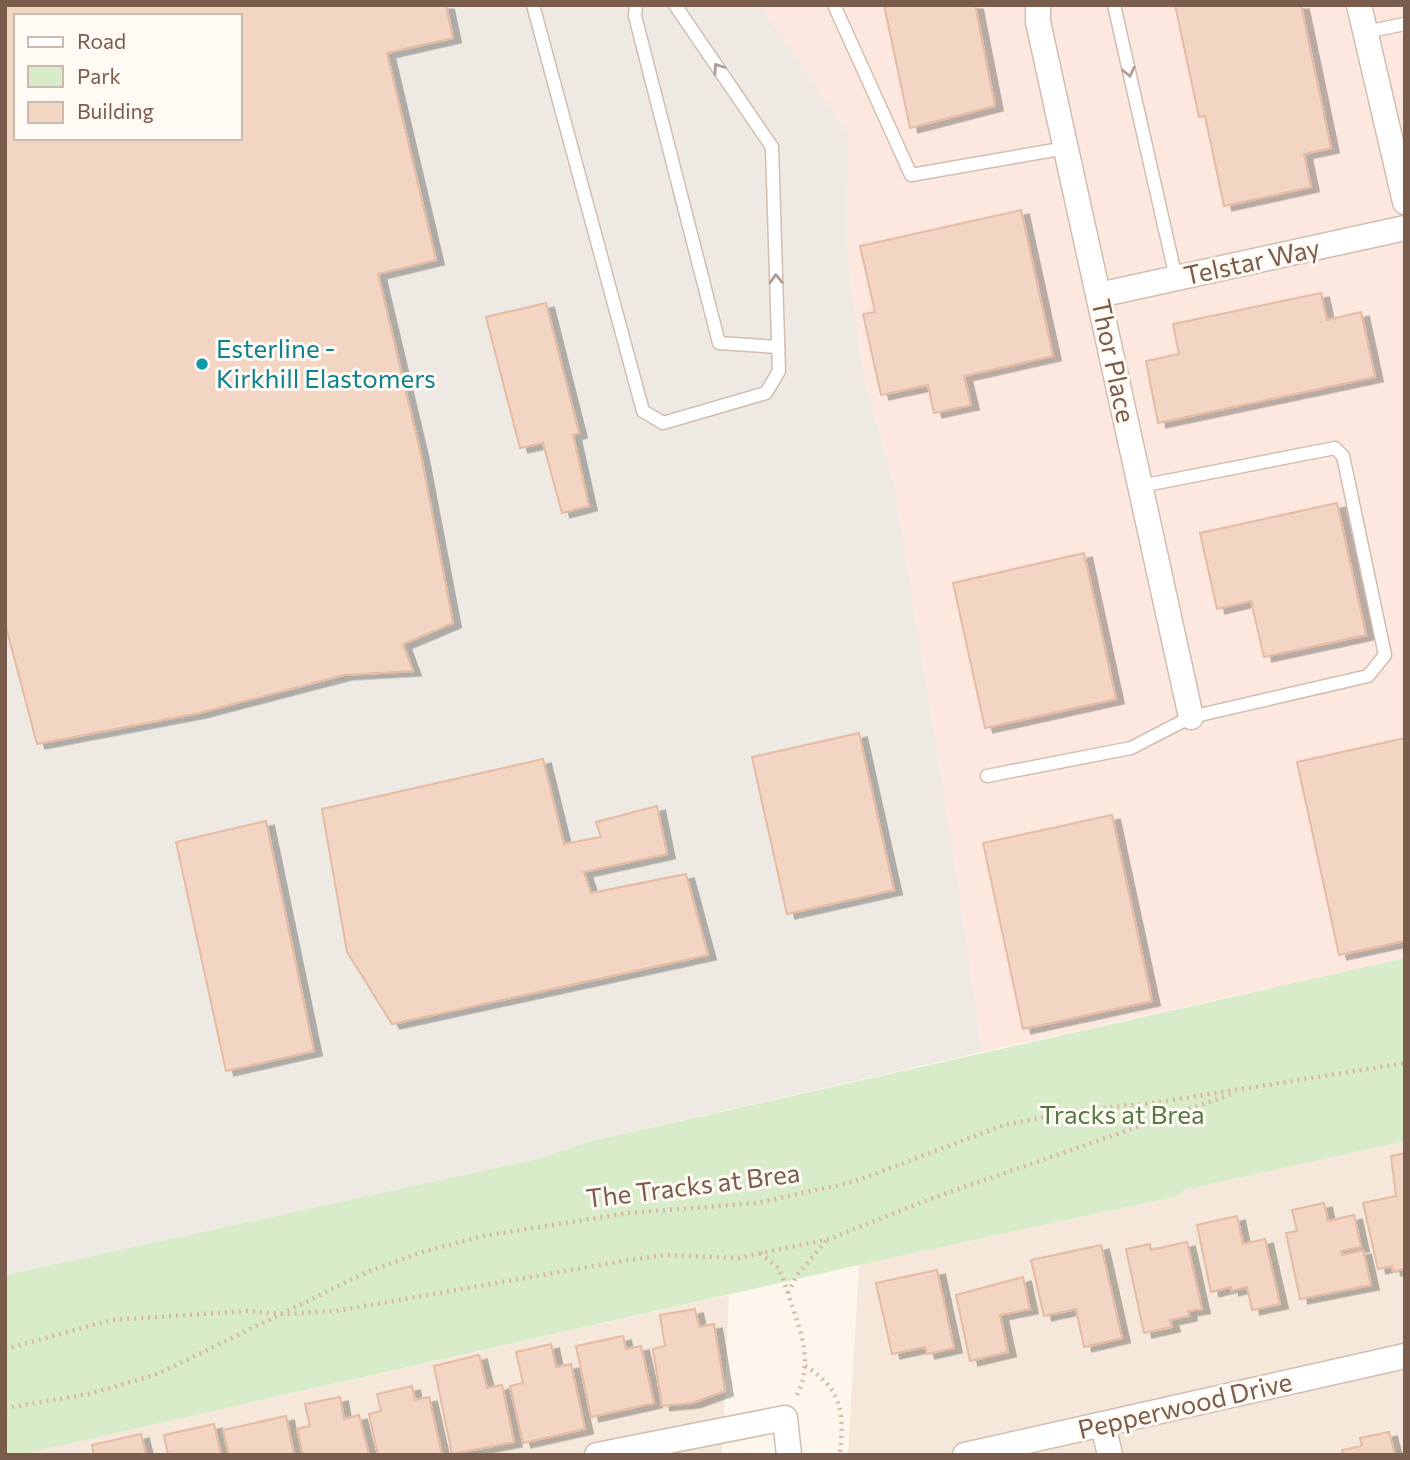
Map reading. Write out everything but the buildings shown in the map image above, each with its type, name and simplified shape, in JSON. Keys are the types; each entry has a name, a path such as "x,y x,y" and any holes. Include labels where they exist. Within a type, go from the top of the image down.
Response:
{"street":[{"name":"Thor Place","path":"1038,5 1038,22 1191,717"},
{"path":"1359,5 1405,202"},
{"name":"Telstar Way","path":"1099,295 1405,228"},
{"name":"Pepperwood Drive","path":"965,1455 1405,1356"},
{"path":"597,1455 785,1418 789,1455"},
{"path":"1103,1425 1110,1455"}],"lane":[{"path":"533,5 643,411 663,423 766,393 779,371 772,146 676,5"},
{"path":"636,5 635,16 719,343 778,347"},
{"path":"834,5 911,175 1066,148"},
{"path":"1114,5 1176,278"},
{"path":"1365,32 1405,24"},
{"path":"987,776 1131,748 1191,717 1368,676 1385,655 1343,456 1335,448 1141,486"}],"path":[{"name":"The Tracks at Brea","path":"5,1408 89,1394 158,1374 367,1272 422,1252 483,1236 628,1213 757,1203 853,1182 1004,1125 1082,1110 1245,1090 1405,1063"},
{"path":"5,1349 112,1320 247,1311 282,1314 336,1311 628,1260 666,1255 738,1258 828,1239 933,1198 1245,1090"},
{"path":"788,1294 797,1275 828,1239"},
{"path":"760,1253 778,1268 805,1348 804,1380 785,1418"},
{"path":"805,1366 827,1380 839,1402 840,1455"}],"shaded area":[{"path":"5,5 760,5 848,132 847,255 863,375 894,485 956,870 982,1052 587,1142 541,1158 5,1275"},
{"path":"760,5 1405,5 1405,958 982,1052 956,870 894,485 863,375 847,255 848,132"},
{"path":"1405,1141 1405,1455 848,1455 859,1265 1178,1196 1184,1190"},
{"path":"729,1295 722,1455 18,1455"}],"green space":[{"name":"Tracks at Brea","path":"1405,958 1405,1141 1184,1190 1178,1196 859,1265 19,1455 5,1455 5,1275 541,1158 587,1142"}],"place":[{"name":"Esterline - Kirkhill Elastomers","path":"202,364"}]}
